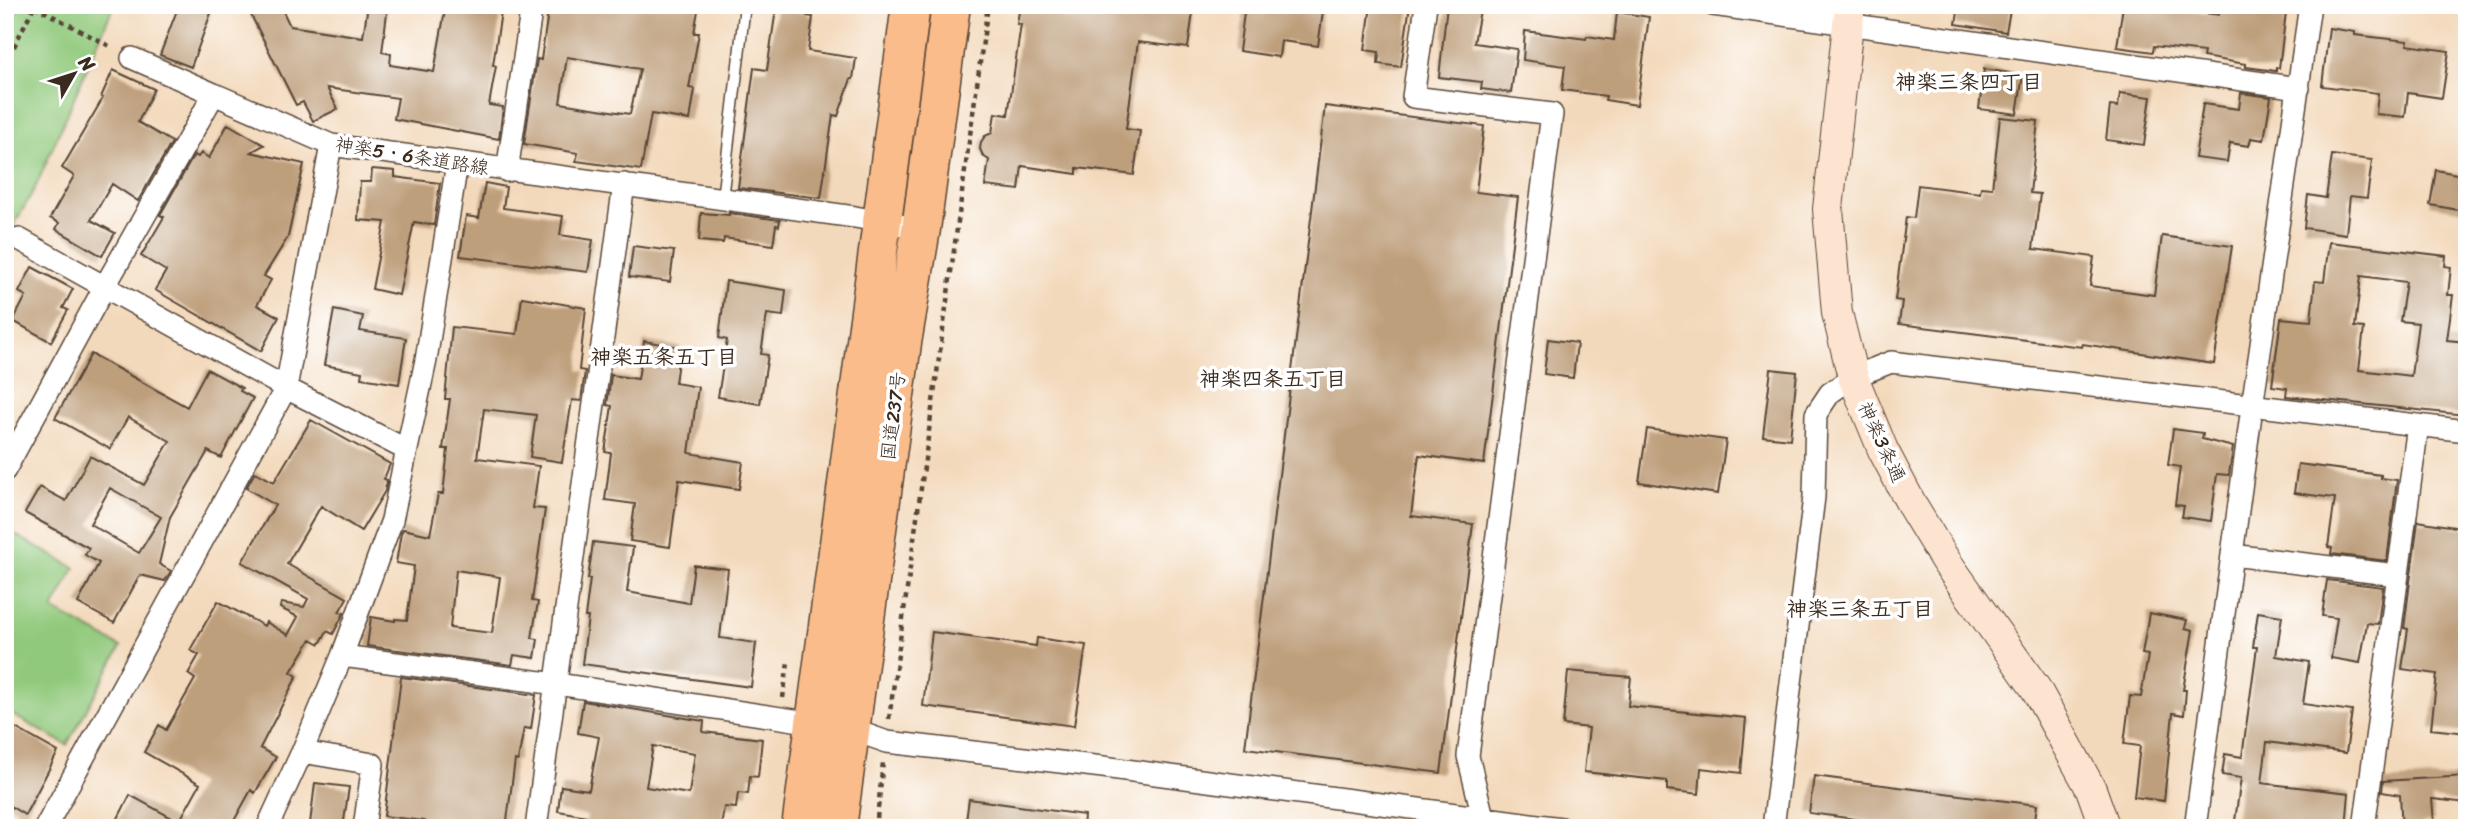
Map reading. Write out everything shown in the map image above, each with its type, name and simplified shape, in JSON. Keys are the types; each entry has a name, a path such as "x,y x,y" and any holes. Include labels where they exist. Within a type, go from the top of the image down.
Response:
{"highway":[{"name":"国道237号","path":"837,828 832,726 883,221 911,5"},
{"name":"国道237号","path":"801,828 832,726 902,343 921,229 951,5"}],"street":[{"path":"507,171 532,5"},
{"path":"1426,5 1413,97 1552,114 1468,756 1483,823"},
{"path":"1713,5 1849,14 2299,88"},
{"path":"2195,828 2310,5"},
{"name":"神楽3条通","path":"1849,14 1828,209 1837,313 1853,377 1883,450 1914,509 1945,560 2036,689 2091,789 2105,828"},
{"name":"神楽5・6条道路線","path":"132,58 331,145 507,171 624,184 883,221 921,229"},
{"path":"5,470 214,94"},
{"path":"44,828 286,388 331,145"},
{"path":"267,828 342,656 392,520 426,360 457,163"},
{"path":"536,828 624,184"},
{"path":"19,239 286,388 405,449"},
{"path":"1773,828 1814,497 1816,414 1830,393 1853,377 1891,362 2467,431"},
{"path":"2364,828 2418,425"},
{"path":"2232,555 2397,575"},
{"path":"342,656 557,684 832,726 887,742 1103,767 1483,823 1561,828"},
{"path":"302,752 373,764 364,828"}],"lane":[{"path":"722,200 745,5"}],"path":[{"path":"876,828 988,5"},
{"path":"5,65 34,6 132,58"}],"green space":[{"path":"5,5 114,5 36,186 5,241"},
{"path":"5,529 75,568 53,609 121,647 67,745 5,711"}],"building":[{"path":"179,5 214,5 191,67 160,55"},
{"path":"246,5 280,5 290,26 363,37 368,5 388,5 382,52 391,54 390,65 434,72 446,5 502,5 489,105 503,107 499,139 394,119 398,98 327,88 338,109 313,121 303,102 296,105"},
{"path":"549,5 699,5 694,33 699,33 689,88 695,89 690,120 651,114 641,170 576,161 578,153 524,144 537,59 541,60","holes":["567,57 640,69 630,114 560,103"]},
{"path":"1020,5 1194,5 1188,48 1138,42 1126,129 1140,131 1134,175 1077,168 1077,174 1022,166 1019,190 985,186 989,160 983,156 981,142 985,136 992,133 995,113 1008,115 1021,24 1017,24"},
{"path":"1245,5 1324,5 1318,46 1281,41 1279,57 1239,51"},
{"path":"1371,5 1410,5 1401,67 1378,64 1379,52 1365,50"},
{"path":"1447,5 1481,5 1474,43 1517,49 1511,93 1481,89 1482,82 1439,77"},
{"path":"1959,5 2011,5 2006,32 1956,24"},
{"path":"2123,5 2164,5 2164,8 2219,15 2220,5 2287,5 2279,68 2276,68 2276,71 2246,67 2246,64 2203,57 2204,52 2154,46 2153,52 2117,47"},
{"path":"776,9 808,13 807,16 813,17 808,51 856,58 853,79 838,116 833,115 821,198 738,188 754,68 767,70"},
{"path":"1617,12 1649,17 1637,105 1605,100 1606,96 1562,90 1565,66 1523,60 1525,31 1614,40"},
{"path":"2329,28 2355,32 2355,35 2408,41 2407,45 2449,51 2442,98 2408,93 2405,117 2376,114 2378,93 2322,86"},
{"path":"1984,69 2023,75 2017,114 1979,109"},
{"path":"113,70 154,89 138,122 172,142 138,201 112,184 91,220 115,233 102,256 56,229 59,223 50,218 74,176 62,168 103,98 101,97"},
{"path":"2120,93 2151,97 2144,145 2106,140 2110,106 2118,107"},
{"path":"2241,93 2271,97 2264,140 2251,138 2249,146 2230,143 2227,162 2195,158 2203,104 2239,109"},
{"path":"1325,106 1484,126 1476,192 1518,197 1484,464 1419,455 1411,516 1473,524 1441,773 1245,748"},
{"path":"2000,117 2038,121 2030,193 2040,194 2033,249 2094,257 2090,286 2154,295 2162,236 2232,246 2214,364 2083,344 2082,347 1899,324 1902,301 1895,300 1906,217 1914,218 1918,185 1980,193 1981,187 1992,188"},
{"path":"228,124 264,145 251,152 304,164 288,237 264,276 271,280 257,305 279,317 261,351 155,290 166,271 141,256 164,217 160,215 194,155 198,157 201,153 209,158"},
{"path":"2332,155 2372,160 2367,198 2350,196 2346,234 2304,228 2308,195 2326,198"},
{"path":"372,169 395,171 395,177 440,183 434,225 414,222 399,295 372,289 385,222 358,220 360,182 371,182"},
{"path":"2436,170 2467,176 2464,211 2430,205"},
{"path":"485,183 506,187 503,208 563,216 560,235 593,240 588,272 460,256 466,216 479,218"},
{"path":"701,213 729,213 780,220 779,226 776,225 773,245 724,238 723,243 699,241"},
{"path":"2329,242 2446,256 2445,266 2451,267 2448,295 2453,295 2447,340 2467,342 2465,415 2286,396 2287,388 2272,386 2281,318 2311,321 2315,281 2324,282","holes":["2361,276 2406,282 2400,321 2418,323 2411,376 2359,370 2364,328 2355,327"]},
{"path":"633,246 674,251 670,282 629,277"},
{"path":"32,267 73,289 63,308 68,310 51,342 13,321 26,296 19,292"},
{"path":"726,281 786,290 783,316 767,314 761,354 768,355 760,404 718,397 727,340 719,338"},
{"path":"522,297 586,308 579,370 585,371 581,401 572,400 562,462 530,457 536,415 484,409 477,458 539,466 533,508 545,509 532,601 538,602 532,638 538,639 535,658 514,655 512,665 367,646 371,617 407,620 414,566 396,563 401,533 403,529 430,535 438,494 443,494 448,449 443,449 450,399 445,399 452,327 517,334","holes":["456,570 500,577 492,633 450,628"]},
{"path":"334,310 363,316 360,331 406,338 399,384 361,378 362,372 324,365"},
{"path":"1548,339 1577,343 1573,378 1544,374"},
{"path":"644,341 680,347 675,383 698,387 689,453 743,462 739,489 679,480 670,547 630,541 635,504 605,500 611,453 605,452 612,406 607,405 611,375 638,379"},
{"path":"91,354 187,407 207,369 242,388 240,391 253,398 221,458 208,451 170,517 159,564 171,571 165,581 140,575 114,623 78,603 99,563 85,555 89,548 25,513 40,487 66,501 90,456 144,485 170,441 128,417 110,449 55,418","holes":["110,488 161,517 139,553 90,524"]},
{"path":"1771,369 1797,372 1790,439 1763,436"},
{"path":"311,420 390,464 384,479 387,480 385,491 361,531 321,506 287,564 347,598 339,612 344,613 333,634 327,631 320,644 311,639 291,672 297,676 260,748 276,757 255,793 251,790 230,828 113,828 130,795 179,822 200,784 144,752 159,725 166,730 195,679 188,674 199,655 190,650 218,601 264,626 266,622 288,635 298,617 280,608 281,603 304,607 308,599 242,562 275,505 246,488 255,472 274,482"},
{"path":"1647,429 1726,440 1718,494 1639,482"},
{"path":"2173,429 2203,433 2202,439 2233,447 2229,475 2217,474 2211,521 2182,517 2184,506 2175,505 2180,467 2168,465"},
{"path":"2298,464 2381,475 2381,478 2397,480 2387,561 2331,554 2332,548 2328,547 2335,498 2294,493"},
{"path":"2418,521 2467,529 2467,733 2431,729 2437,674 2402,669 2408,629 2404,628"},
{"path":"593,542 633,547 627,592 689,603 694,565 728,569 720,638 756,643 751,687 582,664"},
{"path":"2327,580 2383,587 2378,624 2367,623 2360,663 2331,658 2337,618 2322,616"},
{"path":"2258,612 2282,616 2276,656 2309,662 2303,704 2352,711 2346,753 2267,742 2262,783 2349,793 2346,828 2234,828 2241,778 2222,775 2225,754 2242,757 2257,647 2253,647"},
{"path":"2149,613 2187,620 2185,628 2193,630 2183,690 2186,690 2184,715 2173,713 2164,801 2134,797 2140,746 2124,744 2130,696 2141,697 2148,655 2142,654"},
{"path":"932,632 1036,646 1037,638 1086,645 1074,726 923,706"},
{"path":"1568,671 1631,677 1628,706 1746,718 1741,773 1701,768 1699,794 1667,790 1667,781 1584,772 1589,728 1563,725"},
{"path":"401,677 536,695 531,729 524,728 518,761 515,760 506,828 423,828 424,821 384,816"},
{"path":"583,701 704,721 703,732 762,739 758,777 750,776 748,794 738,793 736,808 724,807 721,828 607,828 585,825 587,816 558,811 561,786 589,790 599,737 578,733","holes":["653,746 695,753 689,794 646,787"]},
{"path":"5,722 58,752 25,815 5,803"},
{"path":"1814,776 2037,805 2034,828 1924,828 1809,813"},
{"path":"2467,776 2467,803 2432,799 2434,822 2422,823 2422,828 2402,828 2400,795 2382,792 2383,781"},
{"path":"315,783 349,787 343,828 310,824"},
{"path":"969,799 1084,815 1083,828 965,828"}],"district":[{"name":"神楽三条四丁目","path":"1969,82"},
{"name":"神楽五条五丁目","path":"664,357"},
{"name":"神楽四条五丁目","path":"1273,379"},
{"name":"神楽三条五丁目","path":"1860,609"}]}
